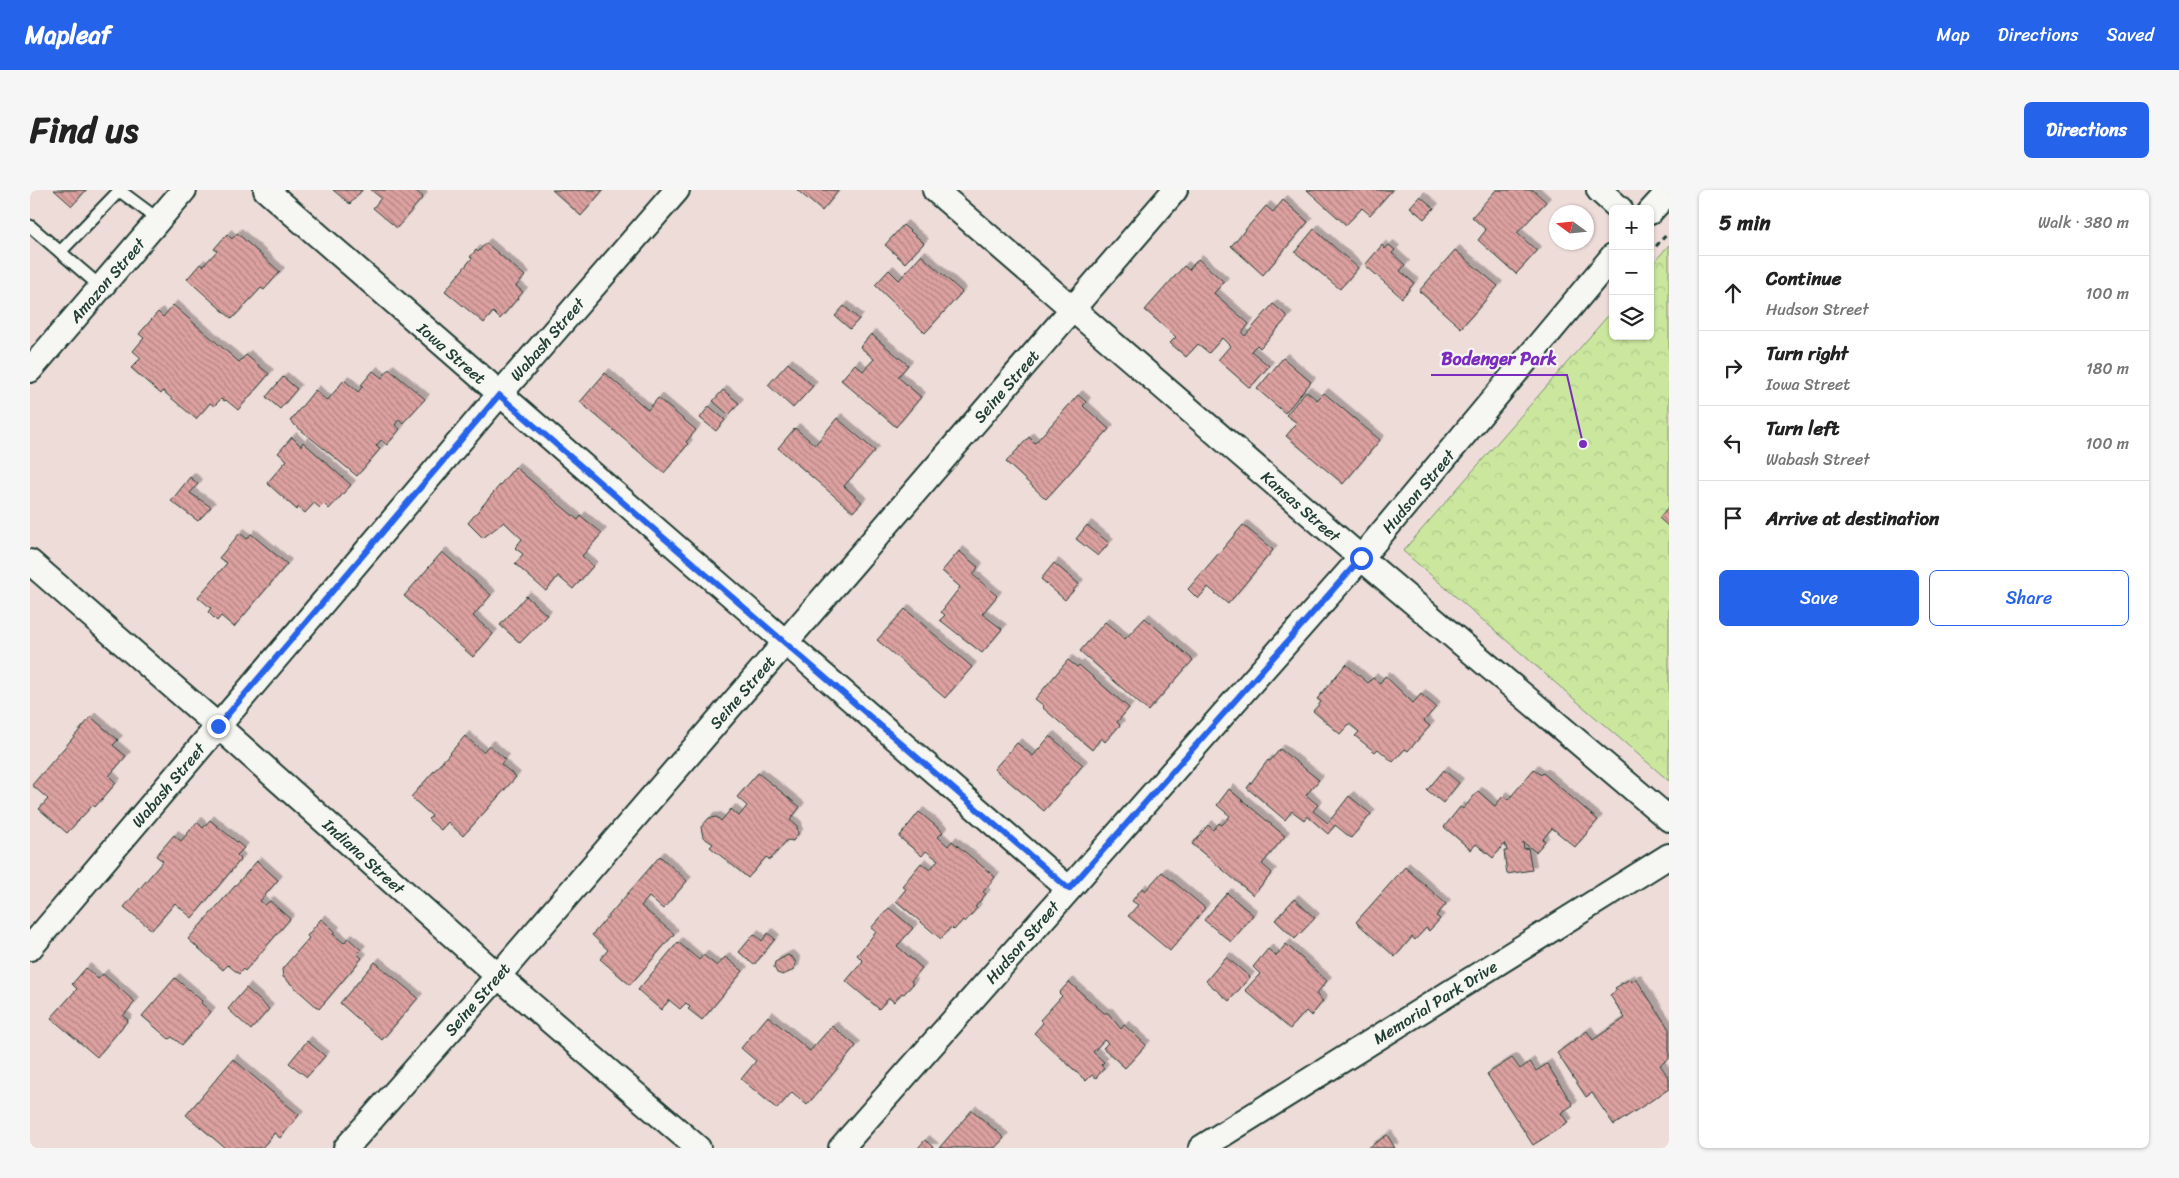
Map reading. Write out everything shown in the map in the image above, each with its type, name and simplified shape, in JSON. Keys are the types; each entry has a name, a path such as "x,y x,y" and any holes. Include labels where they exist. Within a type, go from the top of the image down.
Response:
{"street":[{"name":"Amazon Street","path":"30,370 184,190"},
{"name":"Iowa Street","path":"266,190 499,395 1069,889"},
{"name":"Wabash Street","path":"30,948 499,395 677,190"},
{"name":"Kansas Street","path":"935,190 1361,558 1669,819"},
{"name":"Seine Street","path":"346,1148 498,976 1175,190"},
{"path":"1599,190 1616,205"},
{"path":"1654,208 1669,191"},
{"name":"Hudson Street","path":"841,1148 1361,558 1609,261"},
{"name":"Indiana Street","path":"30,562 218,726 498,976 698,1148"},
{"name":"Memorial Park Drive","path":"1201,1148 1669,856"}],"lane":[{"path":"60,252 120,191 159,220"},
{"path":"30,226 101,287"}],"path":[{"path":"1653,250 1669,232"}],"green space":[{"path":"1669,245 1669,781 1403,551 1609,315 1609,340 1654,340 1654,262"}],"building":[{"path":"54,190 86,190 72,206"},
{"path":"333,190 362,190 350,204"},
{"path":"371,190 415,190 423,197 397,228 373,208 381,198"},
{"path":"552,190 603,190 581,216"},
{"path":"797,190 839,190 822,211"},
{"path":"1307,190 1392,190 1370,215 1362,208 1346,225"},
{"path":"1496,190 1533,190 1546,202 1517,233 1537,251 1516,274 1478,240 1486,230 1472,217"},
{"path":"1420,196 1434,208 1424,219 1410,207"},
{"path":"1283,200 1308,222 1263,275 1231,246 1266,206 1273,212"},
{"path":"903,225 924,243 905,263 885,245"},
{"path":"1314,229 1358,268 1340,289 1295,252"},
{"path":"237,233 280,272 264,290 261,288 232,319 187,279 200,264 203,266 217,251 214,249 227,234 232,239"},
{"path":"486,243 525,276 516,286 523,292 500,319 493,312 484,323 445,291 472,258 470,257 476,250 478,252"},
{"path":"1382,245 1385,249 1389,245 1395,250 1392,253 1405,265 1400,271 1414,283 1402,298 1365,265"},
{"path":"1455,250 1498,286 1461,328 1419,291"},
{"path":"921,255 962,292 925,333 875,285 889,270 899,280"},
{"path":"1198,259 1224,282 1214,293 1249,324 1242,333 1245,336 1273,304 1288,317 1260,348 1257,345 1251,351 1269,366 1250,388 1218,360 1230,346 1222,338 1209,353 1198,344 1186,357 1170,343 1176,337 1145,310 1184,266 1189,270"},
{"path":"173,305 239,362 246,355 269,374 238,410 226,400 221,399 214,406 210,403 196,419 163,391 161,394 131,368 141,358 133,351 144,338 139,334 158,312 163,317"},
{"path":"844,306 859,319 850,329 835,316"},
{"path":"871,334 908,365 898,377 921,397 896,427 841,380 855,364 863,371 874,359 860,347"},
{"path":"1283,358 1311,382 1285,413 1257,389"},
{"path":"788,363 813,386 793,408 768,385"},
{"path":"389,369 425,399 403,423 399,419 395,425 400,429 387,445 381,440 376,446 380,449 357,476 290,421 315,390 327,401 344,380 358,392 363,386 361,385 373,371 382,378"},
{"path":"605,373 648,410 658,398 696,430 686,442 688,444 664,473 580,402"},
{"path":"283,377 297,389 280,409 266,397"},
{"path":"723,390 739,403 729,415 713,401"},
{"path":"1306,391 1317,400 1324,393 1380,440 1343,484 1286,436 1297,423 1286,415"},
{"path":"1078,395 1086,402 1083,406 1109,429 1046,499 1006,462 1029,437 1035,443"},
{"path":"709,406 725,420 716,431 700,418"},
{"path":"837,418 875,451 844,486 862,502 853,512 778,448 795,428 815,445"},
{"path":"292,437 301,446 303,442 351,485 329,509 324,504 320,508 314,503 305,513 298,507 297,510 267,483 287,460 278,453"},
{"path":"515,467 578,520 581,516 602,533 582,556 593,566 573,589 558,576 546,591 515,564 523,554 515,548 522,539 504,522 483,538 468,523"},
{"path":"190,477 198,484 190,493 211,507 198,521 171,501"},
{"path":"1669,506 1669,527 1659,518"},
{"path":"1087,525 1109,543 1098,556 1076,539"},
{"path":"1243,525 1273,550 1228,604 1208,587 1198,599 1188,589"},
{"path":"240,533 247,539 251,534 287,564 234,627 221,616 217,621 208,612 211,608 198,597 227,563 219,558"},
{"path":"959,551 978,567 973,575 997,596 982,614 1002,629 982,653 940,620 945,615 941,612 960,587 942,571"},
{"path":"442,552 491,595 473,616 493,634 473,657 404,596"},
{"path":"1054,563 1079,584 1065,600 1041,579"},
{"path":"526,596 547,615 520,643 500,625"},
{"path":"905,609 972,667 945,698 877,640"},
{"path":"1145,618 1193,660 1148,711 1080,651 1105,622 1125,639"},
{"path":"1068,660 1077,667 1079,665 1129,708 1117,722 1120,725 1105,742 1101,738 1092,750 1035,699"},
{"path":"1346,664 1368,683 1373,678 1380,683 1385,676 1413,703 1421,694 1436,707 1424,721 1430,726 1408,751 1405,749 1393,762 1378,749 1375,752 1355,736 1359,732 1349,724 1340,734 1313,711 1321,702 1317,699"},
{"path":"91,717 118,740 113,745 126,756 109,776 116,783 95,807 93,805 67,833 39,809 48,799 32,785"},
{"path":"465,736 483,752 489,745 505,759 501,764 516,777 463,836 448,822 441,830 428,819 432,816 411,797"},
{"path":"1050,736 1083,765 1044,811 994,769 1017,743 1033,756"},
{"path":"1280,749 1319,780 1306,795 1318,805 1313,811 1328,823 1349,796 1371,814 1351,838 1335,825 1328,834 1307,816 1304,820 1292,811 1285,820 1247,788 1268,760 1270,761"},
{"path":"1534,769 1541,775 1543,773 1598,820 1575,847 1552,828 1536,852 1523,842 1524,849 1528,848 1532,870 1507,874 1504,851 1507,851 1505,843 1493,858 1476,844 1471,850 1444,827 1460,807 1463,809 1478,791 1495,806 1503,796 1508,800"},
{"path":"1444,770 1459,783 1443,803 1427,790"},
{"path":"758,773 800,807 790,820 797,826 798,834 793,841 787,840 770,860 766,857 748,878 710,847 713,844 703,837 701,827 709,818 717,817 721,821 731,809 739,816 747,806 737,797"},
{"path":"1229,789 1285,836 1262,864 1272,873 1253,895 1192,844 1208,825 1213,830 1219,823 1222,825 1230,816 1217,805"},
{"path":"919,812 943,832 938,837 948,846 952,841 995,877 983,892 986,894 975,907 977,908 965,922 963,920 954,930 951,927 941,939 896,901 906,889 902,886 921,863 930,870 938,860 926,851 922,856 899,837"},
{"path":"210,820 244,848 237,855 241,859 192,918 175,903 152,930 124,907 163,861 156,856 174,835 181,841 197,822 203,828"},
{"path":"660,856 687,881 663,909 649,897 641,906 674,934 630,985 600,959 608,950 592,935"},
{"path":"257,861 278,880 260,901 265,905 270,901 290,919 245,971 243,969 239,974 228,965 223,970 188,939"},
{"path":"1405,867 1446,904 1436,916 1440,919 1429,931 1426,928 1415,940 1412,937 1395,957 1356,922"},
{"path":"1162,872 1205,908 1170,951 1128,916 1138,905 1132,901 1142,888 1145,891"},
{"path":"1227,893 1253,915 1231,942 1204,920"},
{"path":"1294,899 1315,918 1295,939 1275,920"},
{"path":"889,908 913,928 897,946 922,968 911,981 913,984 904,994 902,993 894,1002 889,998 879,1009 846,981 863,961 857,955 876,932 871,928"},
{"path":"321,919 335,931 333,934 344,943 348,938 361,950 357,954 362,958 319,1009 283,977 282,969 309,938 307,936"},
{"path":"768,933 775,939 754,965 739,952 754,934 762,941"},
{"path":"678,942 699,960 703,955 717,966 725,957 743,971 702,1020 688,1009 690,1007 686,1003 680,1009 669,1000 661,1010 638,990"},
{"path":"1286,944 1327,981 1316,994 1323,1001 1311,1016 1306,1011 1290,1029 1245,990 1260,974 1253,967 1268,949 1276,956"},
{"path":"788,955 796,963 794,970 783,975 777,973 774,967 775,962"},
{"path":"1226,957 1250,977 1229,1001 1206,981"},
{"path":"375,962 418,998 382,1040 340,1003"},
{"path":"86,968 98,979 103,974 135,1002 123,1016 128,1020 97,1057 51,1018 77,989 72,984"},
{"path":"175,978 202,1001 201,1003 211,1012 182,1045 172,1037 169,1039 142,1016"},
{"path":"1630,979 1631,982 1636,979 1669,1029 1669,1059 1660,1065 1669,1078 1669,1089 1614,1125 1592,1093 1586,1097 1557,1053 1587,1031 1593,1040 1625,1018 1610,995 1617,990 1615,988"},
{"path":"1069,982 1104,1013 1108,1013 1121,1029 1124,1025 1146,1045 1125,1068 1103,1048 1108,1043 1104,1040 1093,1052 1104,1062 1101,1065 1104,1068 1096,1078 1092,1075 1086,1081 1034,1033 1043,1023 1040,1020 1062,996 1059,993"},
{"path":"246,988 269,1009 251,1030 228,1009"},
{"path":"768,1016 810,1051 832,1026 856,1046 807,1105 792,1092 777,1109 741,1079 756,1061 741,1048"},
{"path":"307,1041 325,1056 307,1077 289,1063"},
{"path":"1512,1058 1520,1069 1530,1062 1536,1071 1547,1064 1573,1105 1561,1113 1568,1123 1533,1145 1487,1074"},
{"path":"233,1059 299,1115 280,1138 274,1133 262,1148 225,1148 186,1115"},
{"path":"972,1110 1004,1138 995,1148 939,1148"},
{"path":"1387,1135 1395,1148 1368,1148"},
{"path":"925,1140 934,1148 918,1148"}],"place":[{"name":"Bodenger Park","path":"1583,444"}],"route":[{"path":"218,726 499,395 1069,889 1361,558"}]}
